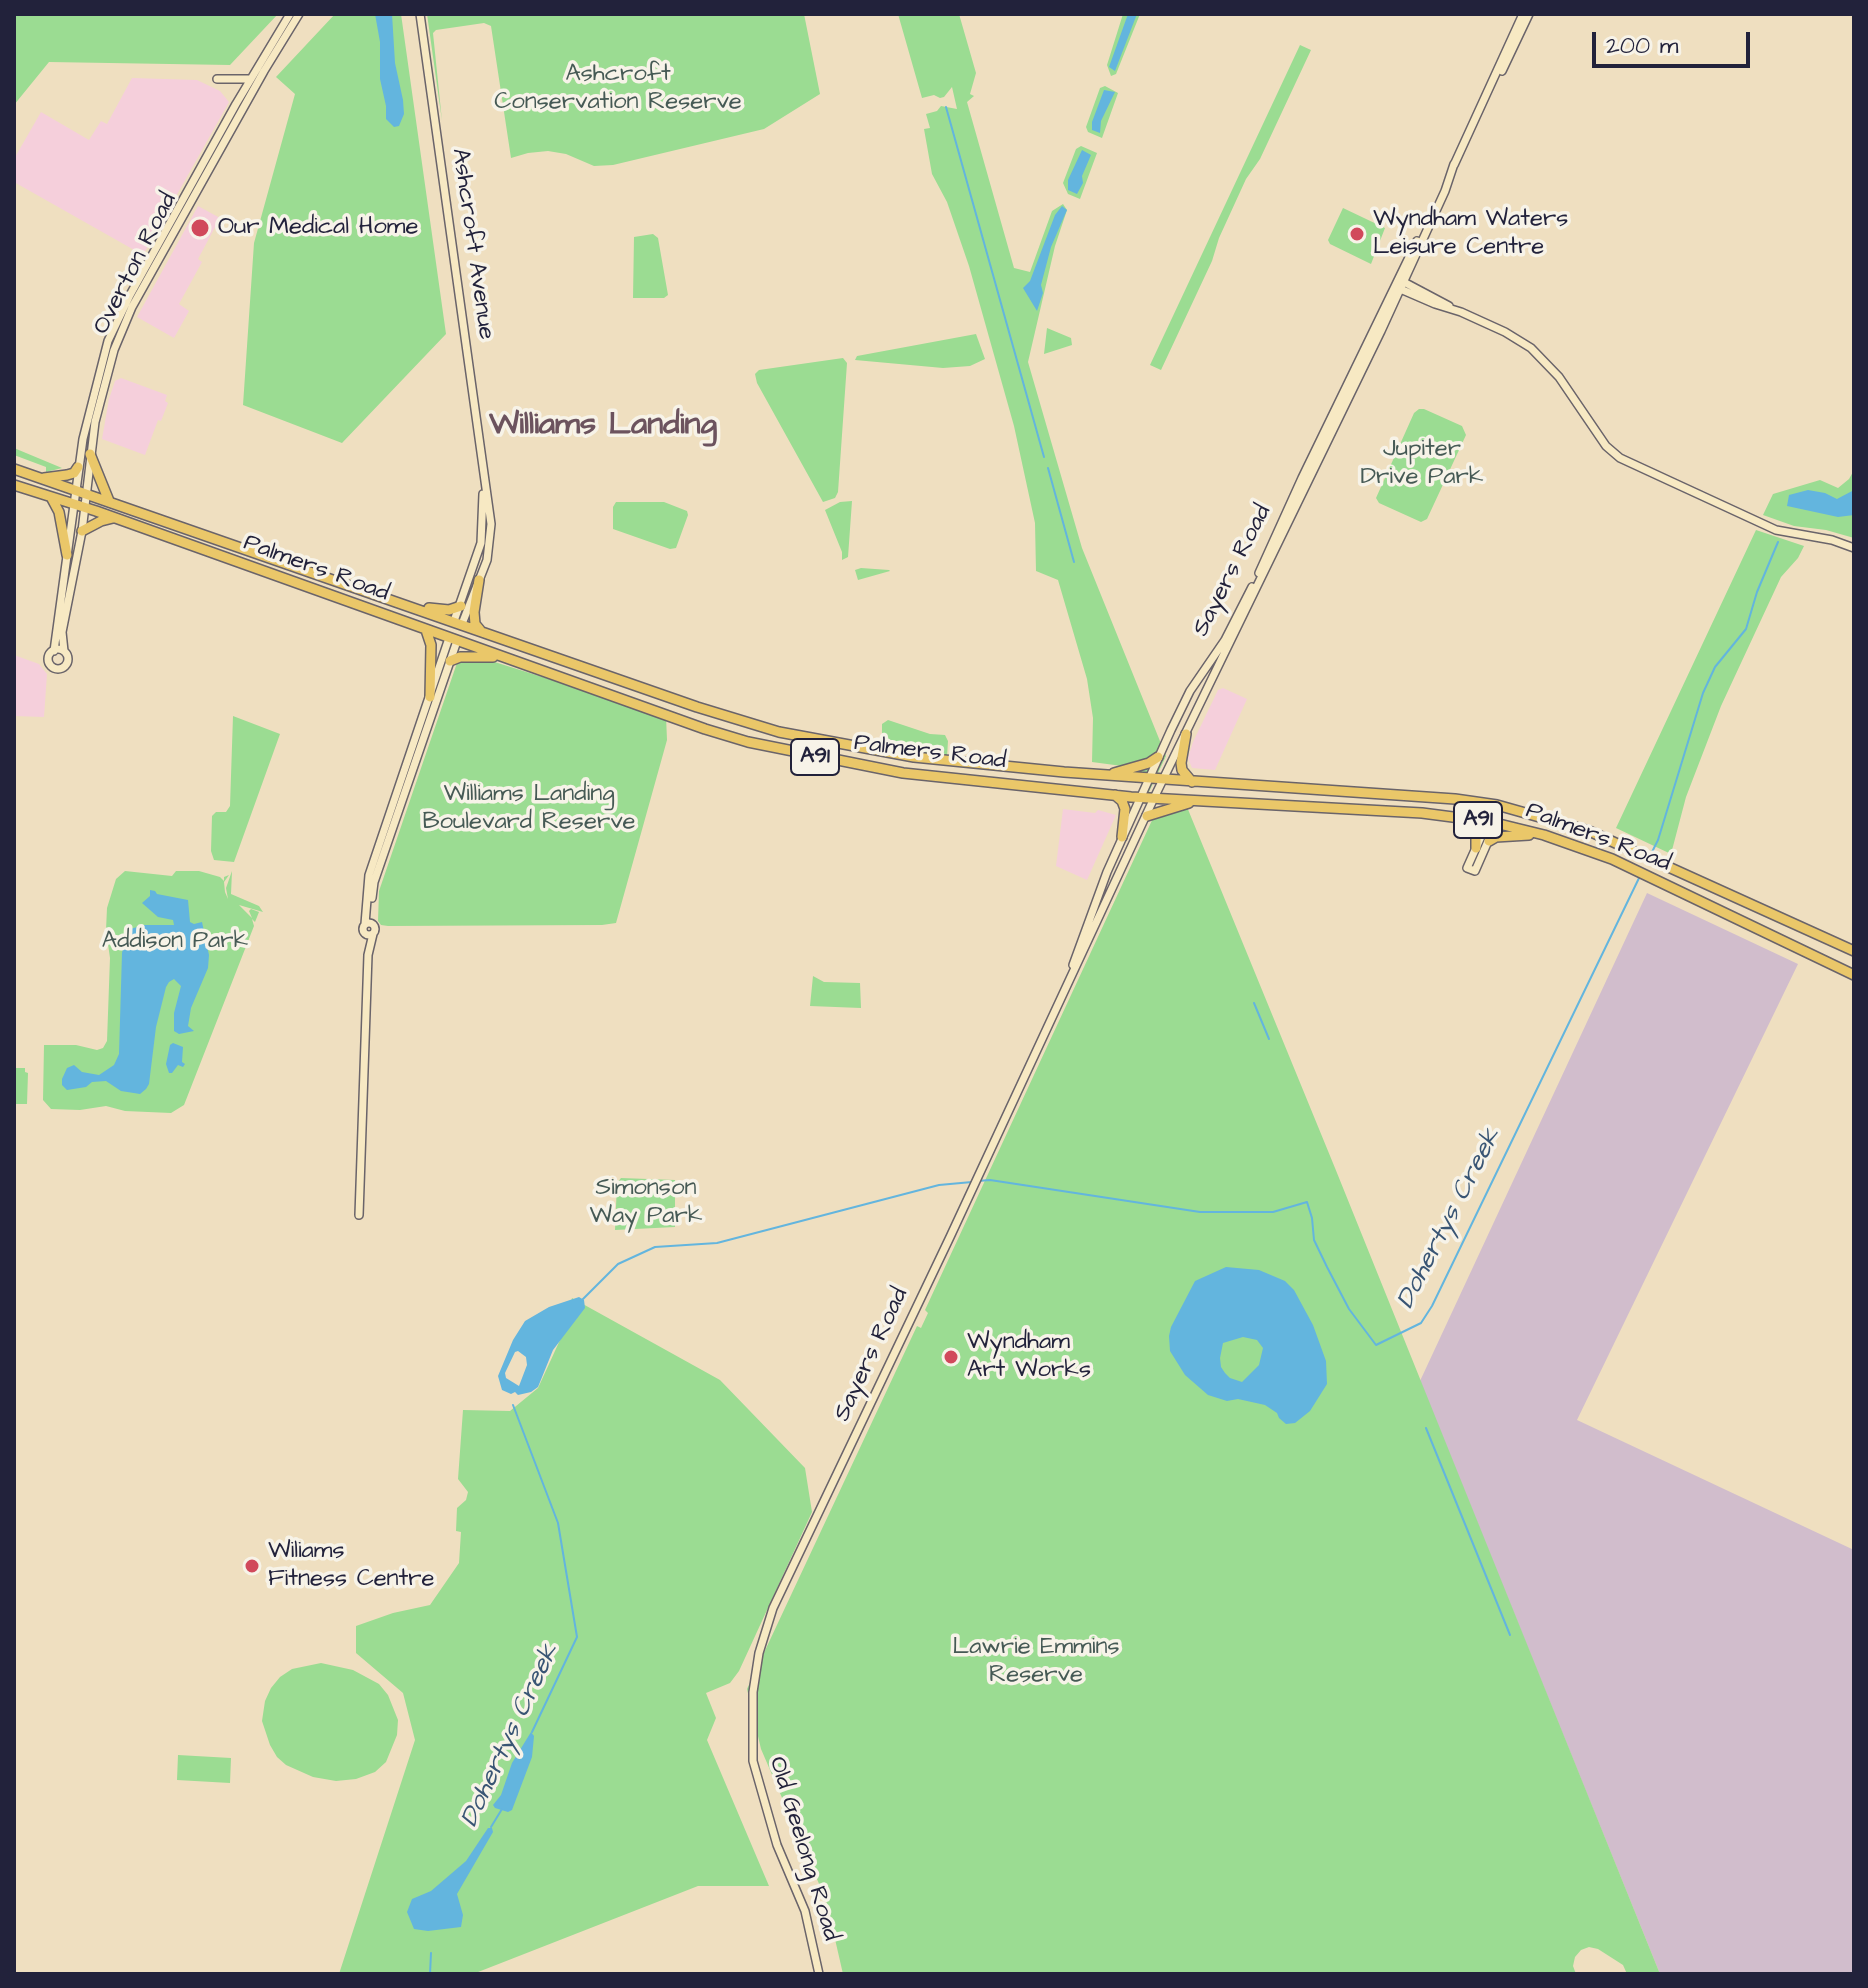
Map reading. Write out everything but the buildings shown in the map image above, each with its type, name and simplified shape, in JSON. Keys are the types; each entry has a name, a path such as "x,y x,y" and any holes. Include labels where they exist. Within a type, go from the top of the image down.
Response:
{"highway":[{"path":"90,454 109,501"},
{"path":"41,478 74,473 78,467"},
{"name":"Palmers Road","path":"14,469 737,721 811,740 914,757 1148,779 1455,799 1496,805 1561,822 1617,844 1854,951"},
{"name":"Palmers Road","path":"14,485 705,729 826,759 903,773 1115,795 1408,812 1492,822 1544,835 1612,859 1854,975"},
{"path":"51,497 59,512 67,555"},
{"path":"82,531 113,518"},
{"path":"479,580 474,612 476,626 481,631"},
{"path":"405,605 440,610 461,606"},
{"path":"453,639 458,623"},
{"path":"426,630 431,645 430,697"},
{"path":"450,661 460,657 504,657"},
{"path":"1186,734 1181,763 1182,770 1192,782"},
{"path":"1107,775 1149,763 1158,757"},
{"path":"1115,795 1125,809 1122,837"},
{"path":"1147,816 1200,801"},
{"path":"1492,822 1496,805"},
{"path":"1469,818 1476,828 1476,848"},
{"path":"1489,841 1496,837 1544,835"}],"main road":[{"name":"Overton Road","path":"64,651 63,600 78,467 108,341 130,295 290,14"},
{"name":"Overton Road","path":"54,651 63,600 82,531 99,398 113,353 132,307 299,14"},
{"name":"Ashcroft Avenue","path":"420,14 491,537 487,560 458,623"},
{"name":"Sayers Road","path":"1483,104 1523,14"},
{"name":"Sayers Road","path":"752,1735 753,1692 759,1653 773,1608 1454,164 1529,14"},
{"path":"217,79 251,79"},
{"path":"1400,284 1505,332 1537,353 1569,390 1606,446 1620,458 1776,530 1832,540 1854,548"},
{"name":"Ashcroft Avenue","path":"458,623 481,543 485,479"},
{"name":"Sayers Road","path":"1060,1001 1095,901 1158,757 1190,691 1231,628 1286,522"},
{"path":"359,1215 368,955 368,934 362,929 369,924 374,882 450,661 453,639"},
{"path":"369,924 369,875 453,639"},
{"path":"64,651 68,661 59,669 49,662 50,654 64,651"},
{"path":"1492,822 1489,841 1475,871 1467,868 1492,822"},
{"name":"Old Geelong Road","path":"752,1735 757,1779 777,1845 805,1911 819,1974"}],"shaded area":[{"path":"132,78 197,80 220,91 229,102 143,255 14,182 14,159 41,112 89,140 101,121 107,124"},
{"path":"198,206 220,218 198,259 202,262 179,304 189,311 174,338 137,317"},
{"path":"121,378 167,395 165,401 168,403 145,455 102,439 109,399 115,381"},
{"path":"14,655 39,664 47,674 44,717 14,716"},
{"path":"1223,688 1247,699 1215,770 1192,768 1188,758 1193,742 1218,690"},
{"path":"1063,809 1095,813 1098,810 1116,815 1087,880 1056,866"},
{"path":"1647,893 1798,964 1577,1420 1854,1550 1854,1974 1660,1974 1420,1381"}],"green space":[{"path":"14,14 278,14 230,65 49,62 14,105"},
{"path":"335,14 401,14 446,334 342,443 243,405 254,243 295,94 276,77"},
{"name":"Ashcroft Conservation Reserve","path":"427,14 804,14 820,94 764,129 613,165 594,166 566,154 548,151 511,158 491,26 484,23 433,33 442,121"},
{"path":"898,14 959,14 976,73 970,94 974,96 967,102 1014,268 1030,272 1052,211 1063,204 1067,210 1055,246 1028,362 1082,548 1166,756 1148,794 1135,763 1122,766 1092,762 1093,718 1087,679 1058,580 1036,571 1035,523 1014,426 969,266 947,202 932,174 924,129 930,128 926,114 937,111 941,106 957,109 952,87 944,97 934,95 922,98"},
{"path":"1123,14 1140,14 1116,74 1111,76 1107,65"},
{"path":"1300,45 1311,50 1260,159 1246,179 1161,370 1150,365"},
{"path":"1105,86 1118,93 1102,138 1088,132 1086,127 1100,88"},
{"path":"1081,146 1097,153 1080,199 1068,194 1063,183 1076,149"},
{"name":"Wyndham Waters Leisure Centre","path":"1343,208 1385,228 1371,264 1330,244 1328,240"},
{"path":"653,234 658,238 668,295 664,298 633,298 634,237"},
{"path":"1047,328 1071,338 1072,345 1044,354"},
{"path":"976,334 985,359 970,366 943,368 855,360 857,356"},
{"path":"843,358 847,363 838,492 835,498 823,502 757,383 755,374 759,370"},
{"name":"Jupiter Drive Park","path":"1424,409 1462,426 1466,435 1427,519 1421,522 1379,503 1376,498 1414,413"},
{"path":"14,448 62,468 46,472 46,467 14,455"},
{"path":"1854,470 1854,538 1794,526 1763,515 1773,494 1820,480 1838,488"},
{"path":"852,501 848,557 842,560 842,552 825,510 840,502"},
{"path":"616,502 664,502 687,511 676,548 670,549 613,529 613,507"},
{"path":"1756,530 1804,546 1781,577 1721,706 1686,797 1671,854 1616,828"},
{"path":"855,570 890,571 858,580"},
{"name":"Williams Landing Boulevard Reserve","path":"482,658 666,716 667,740 616,923 388,926 378,921 379,891 458,660"},
{"path":"233,716 280,734 234,862 214,860 211,851 212,816 216,812 226,812 230,806"},
{"path":"888,720 930,734 945,735 948,741 947,757 882,747 882,724"},
{"name":"Lawrie Emmins Reserve","path":"1187,807 1660,1974 1627,1974 1623,1965 1598,1949 1589,1947 1575,1957 1573,1966 1576,1974 843,1974 826,1900 761,1749 747,1689 917,1326 921,1328 928,1313 925,1310 1154,816"},
{"name":"Addison Park","path":"125,871 172,876 176,871 199,871 224,881 224,877 229,875 224,882 228,899 226,888 232,871 231,894 259,906 263,912 239,905 252,918 251,909 259,912 255,922 252,919 254,926 184,1105 171,1113 125,1111 106,1106 80,1110 51,1109 43,1100 44,1045 76,1045 97,1050 103,1048 107,1041 110,958 107,908 116,879"},
{"path":"813,976 824,982 860,983 861,1008 810,1006"},
{"path":"14,1068 25,1068 28,1073 27,1104 14,1104"},
{"name":"Simonson Way Park","path":"621,1178 675,1180 675,1227 615,1230 617,1183"},
{"path":"572,1298 720,1380 805,1468 812,1512 739,1671 730,1683 706,1693 716,1718 707,1740 769,1886 698,1886 473,1974 339,1974 415,1740 403,1693 356,1653 356,1626 393,1613 430,1605 459,1563 461,1532 456,1531 457,1508 466,1500 468,1492 458,1479 463,1410 510,1411 538,1388 560,1340"},
{"path":"321,1663 353,1670 379,1684 388,1695 398,1720 397,1735 386,1762 375,1772 356,1779 336,1781 313,1777 286,1765 270,1745 262,1721 271,1688 292,1669"},
{"path":"178,1755 231,1758 230,1783 177,1780"}],"water":[{"path":"375,14 392,14 395,63 404,114 399,126 394,127 386,119"},
{"path":"1128,14 1137,14 1115,71 1109,67"},
{"path":"1104,90 1115,92 1101,121 1100,133 1092,130 1092,122"},
{"path":"1082,150 1091,155 1077,194 1068,190 1068,180"},
{"path":"1062,206 1067,210 1051,247 1037,311 1023,288 1030,281 1055,215"},
{"path":"1808,490 1837,499 1854,490 1854,515 1838,517 1787,506 1789,495"},
{"path":"150,890 188,900 190,922 202,922 209,955 208,968 191,1008 188,1026 194,1031 179,1034 174,1031 174,1013 181,986 174,979 166,987 146,1089 140,1094 121,1091 106,1081 67,1090 62,1085 62,1079 67,1068 74,1065 82,1072 99,1075 114,1065 119,1054 122,953 127,930 144,925 174,925 173,920 158,917 142,903 150,896"},
{"path":"173,1043 183,1047 182,1062 185,1064 183,1067 178,1065 169,1073 166,1064"},
{"path":"1226,1267 1259,1270 1285,1281 1294,1290 1313,1325 1326,1361 1327,1384 1310,1411 1295,1423 1286,1424 1265,1405 1238,1399 1227,1401 1208,1395 1185,1375 1170,1351 1169,1336 1195,1281","holes":["1243,1337 1257,1340 1263,1348 1259,1365 1242,1382 1230,1378 1221,1367 1223,1343"]},
{"path":"579,1297 584,1300 585,1308 553,1350 538,1387 518,1395 502,1390 498,1376 513,1340 525,1321 549,1307","holes":["515,1352 526,1357 527,1365 519,1386 506,1378 505,1373"]},
{"path":"531,1732 534,1736 532,1757 512,1810 508,1812 495,1808 493,1805 501,1795 512,1763"},
{"path":"488,1828 492,1828 493,1832 457,1894 463,1915 461,1927 428,1931 414,1929 407,1912 412,1899 431,1891 466,1861"}],"waterway":[{"path":"946,107 1044,457"},
{"path":"1048,468 1074,562"},
{"name":"Dohertys Creek","path":"1650,856 1658,840 1703,693 1715,667 1746,629 1757,592 1778,542"},
{"name":"Dohertys Creek","path":"978,1181 990,1180 1200,1212 1273,1212 1307,1202 1314,1240 1327,1267 1349,1309 1376,1345 1421,1323 1432,1306 1640,876"},
{"path":"1254,1003 1269,1039"},
{"name":"Dohertys Creek","path":"581,1301 618,1264 655,1247 717,1243 939,1185 972,1182"},
{"name":"Dohertys Creek","path":"513,1405 558,1523 577,1637 532,1732"},
{"path":"1426,1428 1510,1635"},
{"name":"Dohertys Creek","path":"491,1827 502,1809"},
{"name":"Dohertys Creek","path":"430,1974 431,1953"}],"place":[{"name":"Our Medical Home","path":"200,228"},
{"name":"Wyndham Waters Leisure Centre","path":"1357,234"},
{"name":"Wyndham Art Works","path":"951,1357"},
{"name":"Wiliams Fitness Centre","path":"252,1566"}],"district":[{"name":"Williams Landing","path":"603,426"}]}
